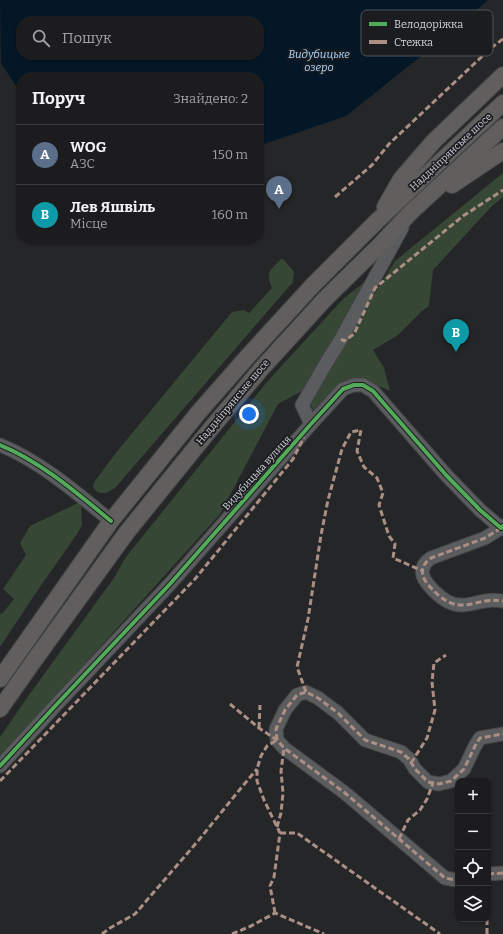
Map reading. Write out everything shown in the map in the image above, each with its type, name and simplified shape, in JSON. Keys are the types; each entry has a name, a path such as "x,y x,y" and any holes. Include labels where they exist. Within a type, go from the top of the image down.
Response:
{"main road":[{"path":"377,221 401,179 434,141 503,75"},
{"name":"Наддніпрянське шосе","path":"0,679 111,521 198,412 313,285 377,221 503,103"},
{"name":"Наддніпрянське шосе","path":"0,709 127,532 262,368 325,299 413,211 503,127"},
{"path":"413,211 503,151"}],"street":[{"path":"311,424 302,405 341,339 383,260 413,211"},
{"name":"Видубицька вулиця","path":"0,766 170,584 311,424 344,389 354,384 363,385 372,391 446,475 480,510 502,527"},
{"path":"0,445 13,450 37,464 111,521"},
{"path":"502,527 486,538 431,558 423,567 423,576 427,584 444,600 454,604 464,606 496,600 503,601"},
{"path":"455,880 445,878 345,793 284,748 277,740 276,729 285,710 297,695 306,692 318,698 338,713 365,740 401,752 409,759 415,769 428,782 439,784 451,781 464,769 474,746 480,738 503,734"},
{"path":"491,874 503,873"}],"green space":[{"path":"503,173 503,197 491,207 433,270 429,306 398,335 373,350 384,368 390,391 360,378 343,384 314,412 309,400 395,261"},
{"path":"281,259 284,260 294,272 293,282 115,488 106,493 96,491 93,486 95,481 115,454 232,312 244,310 249,313 272,288 269,275 271,269"},
{"path":"367,280 302,391 278,404 220,514 0,758 0,737 114,578 126,557 266,383 343,299"},
{"path":"78,503 81,505 82,525 0,647 0,613 2,614 14,599 3,589 26,555 20,543 30,526"}],"water":[{"name":"Видубицьке озеро","path":"0,0 488,0 476,10 361,10 361,56 421,56 346,116 264,144 264,72 16,72 16,86 1,63"}],"marked path":[{"path":"493,46 503,39"},
{"path":"335,197 372,165 389,144 482,56"},
{"path":"341,339 344,341 354,334 375,288 463,216 503,190"},
{"path":"306,692 297,667 308,619 328,500 342,449 351,432 361,430 357,451 364,467 377,478 383,493 379,505 389,536 395,544 393,558 423,571"},
{"path":"0,781 195,579 293,459 304,437"},
{"path":"501,528 485,538 431,558 424,566 423,576 431,588 440,597 451,603 468,605 490,600 503,601"},
{"path":"411,763 427,738 435,710 432,682 434,663 446,655"},
{"path":"277,740 276,729 285,710 297,695 306,692 318,698 338,713 365,740 401,752 409,759 415,769 428,782 439,784 451,781 464,769 480,738 503,734"},
{"path":"230,704 259,728 277,740 284,748 345,793 445,878 455,880"},
{"path":"259,728 260,705"},
{"path":"275,913 270,886 274,877 280,833 264,800 257,781 257,769 261,756 267,746 277,740"},
{"path":"277,827 281,813 283,793 281,771 284,748"},
{"path":"102,934 135,914 198,841 257,769"},
{"path":"399,839 408,820 420,810 427,799 433,783"},
{"path":"280,833 297,833 440,934"},
{"path":"491,874 503,873"},
{"path":"232,934 275,913 324,934"},
{"path":"487,922 487,934"}],"cycle path":[{"path":"0,766 170,584 343,389 354,385 363,385 373,391 446,475 480,510 501,528 503,526"},
{"path":"0,445 44,469 72,489 111,521"}],"place":[{"name":"WOG","path":"279,209"},
{"name":"Лев Яшвіль","path":"456,352"}]}
